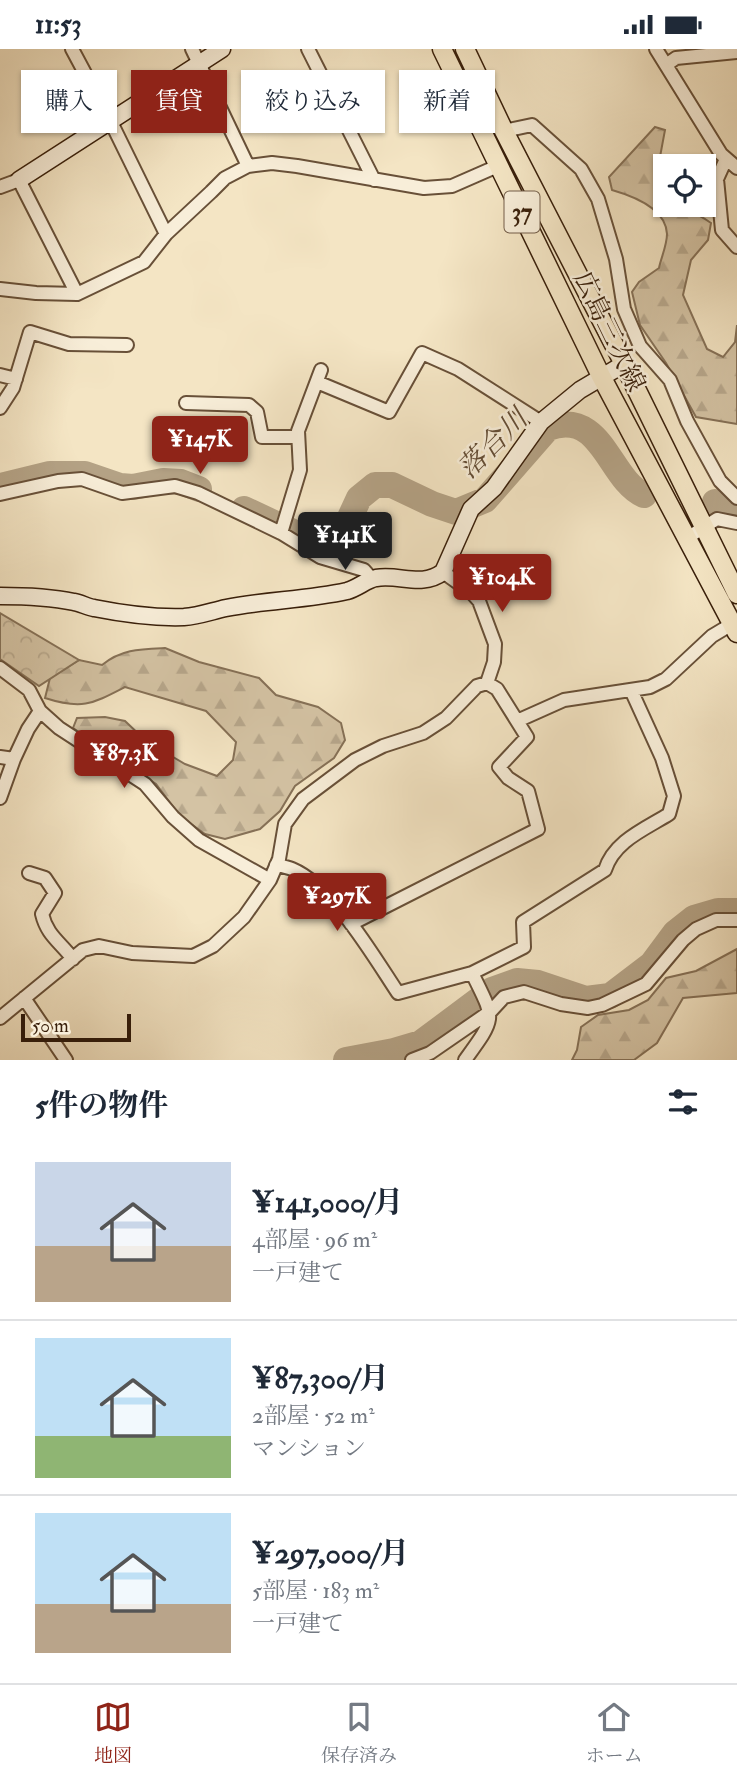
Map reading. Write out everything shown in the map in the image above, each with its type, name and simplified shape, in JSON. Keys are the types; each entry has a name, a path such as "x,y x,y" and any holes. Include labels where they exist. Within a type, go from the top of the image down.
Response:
{"main road":[{"name":"広島三次線","path":"442,49 601,376 735,629"},
{"name":"広島三次線","path":"465,49 737,594"}],"street":[{"path":"72,49 83,70"},
{"path":"192,49 248,166"},
{"path":"117,116 222,49"},
{"path":"308,49 374,180"},
{"path":"656,49 721,154 737,168"},
{"path":"666,65 676,58 737,52"},
{"path":"504,131 531,125 581,169 598,199 616,259 624,309 640,346 670,380 687,421 720,481 737,498"},
{"path":"0,185 19,180 90,133"},
{"path":"116,133 166,234"},
{"path":"726,159 717,179 722,230 737,247"},
{"path":"0,289 77,294 144,262 166,234 225,179 248,166 272,163 298,166 424,188 452,186 500,165"},
{"path":"19,180 77,294"},
{"path":"0,408 13,389 30,332 69,344 127,345"},
{"path":"281,533 300,470 298,431 319,376 389,412 422,353 458,369 541,422"},
{"path":"0,596 38,596 134,615 184,617 208,614 225,608 308,599 351,590 372,579 420,582 434,579 443,572 471,509 494,488 541,422 601,376 624,364"},
{"path":"0,375 16,379"},
{"path":"186,404 250,405 257,412 262,436 298,437"},
{"path":"0,494 58,481 82,479 122,493 175,486 198,493 281,533 320,557 364,570 372,579"},
{"path":"687,538 717,519 737,523"},
{"path":"443,572 479,601 495,644 494,662 487,683"},
{"path":"517,721 564,700 650,687 666,679 712,636 735,629"},
{"path":"0,668 29,690 40,711 59,728 145,784 173,817 199,840 270,880"},
{"path":"0,1018 83,950 99,946 132,953 193,955 213,946 244,917 270,880 285,824 303,799 355,760 383,746 423,733 446,718 477,686 487,683 497,689 527,737 499,767 508,778 528,791 538,829 351,924"},
{"path":"276,865 292,869 310,880 332,901 398,993 472,973 524,947 523,922 605,870 620,844 670,814 674,796 662,758 631,690"},
{"path":"0,798 14,759 40,711"},
{"path":"0,757 14,759"},
{"path":"29,873 45,878 55,893 41,914 45,930 59,941 73,959"},
{"path":"412,1060 430,1053 504,997 524,992 561,1004 588,1008 602,1005 646,984 683,940 696,929 716,920 737,920"},
{"path":"465,1060 487,1029 489,1007 472,973"},
{"path":"24,998 66,1060"}],"green space":[{"path":"655,127 665,130 661,154 653,154 653,208 612,190 609,177"},
{"path":"661,217 702,217 711,223 708,240 691,260 683,295 707,349 723,357 735,342 737,325 737,424 696,417 666,363 640,325 632,292 639,282 659,268 667,238"},
{"path":"0,613 79,660 39,686 0,659"},
{"path":"165,648 199,662 259,678 276,695 318,707 341,723 345,740 334,758 295,786 280,811 260,829 225,839 205,834 180,816 156,784 73,728 77,718 105,717 125,721 146,741 185,764 217,776 233,760 236,742 206,711 125,687 104,698 86,703 68,704 45,698 50,678 79,660 102,665 124,653"},
{"path":"737,949 737,993 683,998 657,1043 634,1060 572,1060 577,1050 581,1027 598,1015 629,1010 648,1000 666,978 696,971"}],"waterway":[{"name":"落合川","path":"244,509 291,531 323,552 334,552 359,498 375,485 392,485 456,512 485,500 548,428 566,424 581,428 593,436 632,487 644,495"},
{"name":"落合川","path":"0,486 50,474 85,474 120,486 133,487 163,481 181,482 199,489"},
{"name":"落合川","path":"715,502 737,508"},
{"path":"346,1060 421,1043 492,990 517,981 538,983 586,999 610,996 652,964 675,933 694,918 718,911 737,911"}]}
